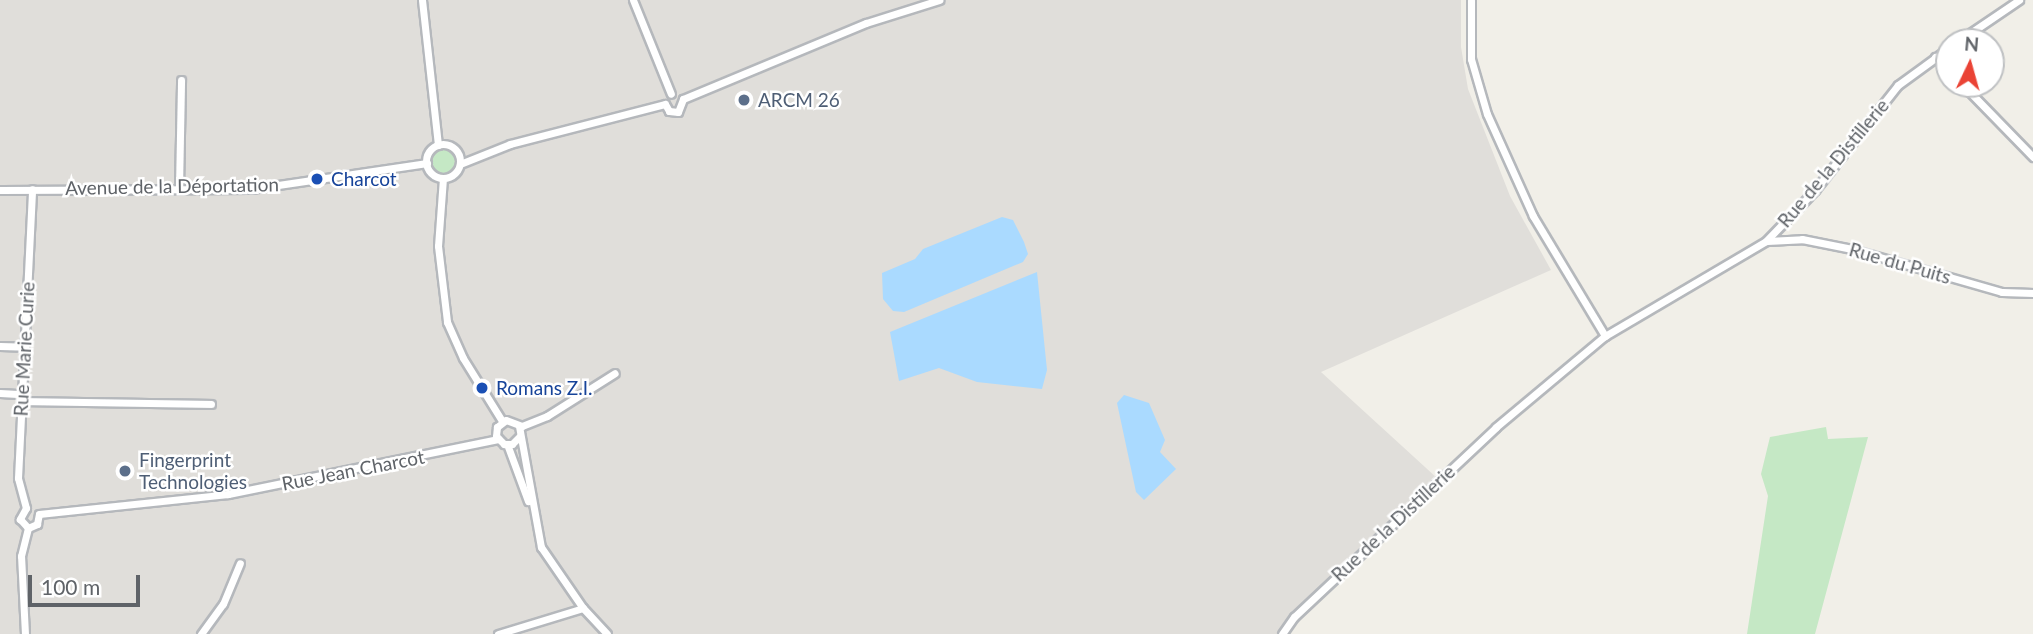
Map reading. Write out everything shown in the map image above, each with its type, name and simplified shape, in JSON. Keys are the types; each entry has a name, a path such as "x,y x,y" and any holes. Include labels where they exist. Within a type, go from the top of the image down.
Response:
{"street":[{"path":"422,0 438,145"},
{"path":"633,0 671,94 683,99 866,23 939,0"},
{"path":"1471,0 1472,59 1487,114 1533,216 1605,336"},
{"path":"1978,28 2019,0"},
{"name":"Rue de la Distillerie","path":"1282,634 1294,617 1496,427 1605,336 1766,241 1815,190 1898,85 1935,57"},
{"path":"179,188 181,80"},
{"path":"438,145 429,152 427,163 432,173 443,177 452,175 460,164 479,153 665,104 671,94"},
{"path":"1976,98 2033,157"},
{"path":"665,104 669,111 678,112 683,99"},
{"path":"438,145 458,152 479,153"},
{"path":"458,152 460,164"},
{"name":"Avenue de la Déportation","path":"0,190 274,186 427,163"},
{"path":"443,177 438,246 447,322 463,358 502,421 519,426 547,416 615,373"},
{"name":"Rue Marie Curie","path":"27,528 20,519 26,509 18,478 32,189"},
{"name":"Rue du Puits","path":"1766,241 1802,239 1852,248 2002,292 2033,293"},
{"path":"0,346 25,347"},
{"path":"0,393 22,397 211,404"},
{"path":"502,421 495,431 498,439 507,444 546,558 583,608 607,634"},
{"path":"519,426 534,518"},
{"path":"507,444 520,436"},
{"name":"Rue Jean Charcot","path":"39,514 228,494 498,439"},
{"path":"25,634 21,556 27,528 37,524 39,514 26,509"},
{"path":"201,634 223,604 240,562"},
{"path":"499,634 583,608"}],"shaded area":[{"path":"0,0 1461,0 1461,47 1468,89 1510,196 1551,270 1321,372 1437,478 1307,599 1278,634 0,634"}],"green space":[{"path":"443,149 454,156 455,161 448,172 443,173 432,166 431,161 438,150"},
{"path":"1826,427 1828,439 1868,437 1815,634 1747,634 1768,496 1761,474 1770,437"}],"water":[{"path":"1002,217 1013,220 1024,242 1028,254 1023,262 904,312 893,311 883,299 882,273 915,259 923,249"},
{"path":"1037,272 1047,370 1042,389 977,382 939,368 899,381 890,332"},
{"path":"1124,395 1149,403 1165,440 1160,452 1176,469 1144,500 1136,492 1117,403"}],"place":[{"name":"ARCM 26","path":"744,100"},
{"name":"Charcot","path":"317,179"},
{"name":"Romans Z.I.","path":"482,388"},
{"name":"Fingerprint Technologies","path":"125,471"}]}
